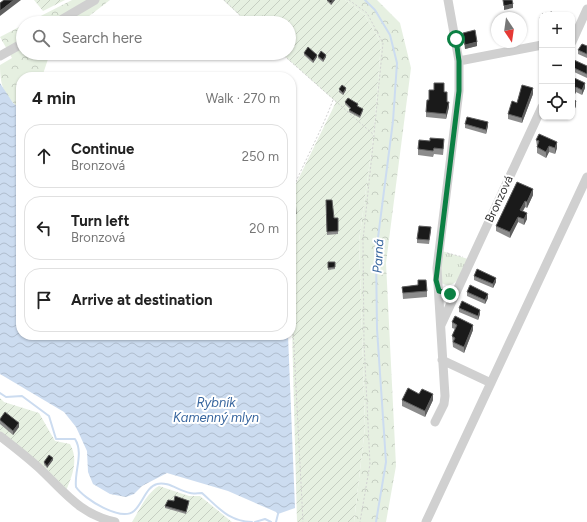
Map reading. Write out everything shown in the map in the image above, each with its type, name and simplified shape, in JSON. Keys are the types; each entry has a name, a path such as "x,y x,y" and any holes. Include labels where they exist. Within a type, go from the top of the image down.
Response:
{"street":[{"path":"68,16 95,0"},
{"name":"Bronzová","path":"435,422 445,399 437,288 437,268 459,91 459,61 448,0"},
{"path":"575,36 587,10"},
{"path":"1,53 16,46"},
{"path":"459,61 539,46"},
{"name":"Bronzová","path":"440,326 539,113"},
{"path":"426,522 587,177"},
{"path":"437,288 447,294 456,292"},
{"path":"442,360 491,383"},
{"path":"0,436 36,466 80,507 91,515 115,522"}],"path":[{"path":"224,0 241,16"},
{"path":"349,0 367,14 383,43 363,240 364,342 370,464 360,522"},
{"path":"289,60 374,135"},
{"path":"296,181 323,127 333,99"},
{"path":"442,251 468,259"},
{"path":"294,340 303,522"}],"green space":[{"path":"34,0 65,0 43,11"},
{"path":"72,0 110,0 89,16 41,16"},
{"path":"223,0 345,0 364,14 381,43 374,131 359,241 365,427 354,522 297,522 292,340 296,340 296,184 336,102 289,60 296,60 296,16 240,16"},
{"path":"345,0 377,0 400,23 411,68 386,263 396,466 386,522 354,522 365,427 359,241 374,131 381,43 364,14"},
{"path":"16,29 16,60 48,60 44,72 16,72 16,105 7,95 2,85 0,65 12,58 0,37"},
{"path":"442,251 468,259 459,278 453,284 443,284 440,281"},
{"path":"0,398 4,402 39,413 55,441 70,444 74,456 74,468 66,491 0,434"},
{"path":"159,486 189,496 200,496 232,522 132,522 147,497"}],"water":[{"name":"Rybník Kamenný mlyn","path":"0,83 16,106 16,340 288,340 295,508 278,514 228,491 167,473 142,486 134,494 126,497 110,494 93,484 88,472 87,451 76,427 64,412 0,374"}],"building":[{"path":"4,0 14,0 0,11 0,3"},
{"path":"503,0 512,0 513,4 504,6"},
{"path":"475,30 477,42 465,45 463,33"},
{"path":"582,44 587,46 587,54 578,50"},
{"path":"308,47 317,55 313,61 304,53"},
{"path":"321,51 326,55 323,60 318,56"},
{"path":"575,60 587,66 587,74 575,68"},
{"path":"575,78 585,83 582,90 576,87 575,89"},
{"path":"434,83 444,83 444,92 447,92 447,102 449,102 446,114 426,112 427,100 429,100 429,90 434,90"},
{"path":"342,85 346,88 343,93 339,89"},
{"path":"522,85 533,88 522,118 508,114 512,101 517,103"},
{"path":"348,98 363,109 360,116 349,110 351,108 345,102"},
{"path":"467,117 488,122 486,130 465,124"},
{"path":"539,134 557,142 555,148 549,146 546,152 537,147 539,141 536,140"},
{"path":"430,138 444,139 443,149 434,148 433,151 418,149 419,140 430,141"},
{"path":"517,182 533,189 527,202 525,201 520,210 527,213 524,219 518,217 510,232 496,226"},
{"path":"326,200 332,200 334,218 338,218 338,231 327,232"},
{"path":"419,226 431,227 429,240 417,239"},
{"path":"328,262 335,262 335,267 328,268"},
{"path":"477,269 496,278 493,284 474,276"},
{"path":"418,280 426,280 427,291 403,293 402,287 418,285"},
{"path":"470,285 488,294 485,300 467,292"},
{"path":"462,301 480,310 478,316 459,308"},
{"path":"455,316 473,325 464,347 453,342 455,338 452,336 457,325 452,322"},
{"path":"408,388 419,394 422,389 433,394 425,411 402,400"},
{"path":"5,412 19,423 13,431 0,420"},
{"path":"49,455 53,458 47,466 44,462"},
{"path":"175,496 189,501 186,512 165,506 168,500 174,501"}],"waterway":[{"name":"Parná","path":"365,0 375,10 390,35 397,63 393,121 376,253 377,329 386,462 376,522"},
{"path":"0,393 6,397 22,396 49,416 56,439 75,439 79,450 76,487 94,503 103,508 121,514 128,514 137,508 153,485 161,483 186,492 202,493 224,513 236,519 252,522"},
{"path":"276,522 278,514"},
{"path":"255,522 265,519 271,522"}],"route":[{"path":"450,294 444,294 439,291 436,280 459,91 459,61 456,39"}]}
